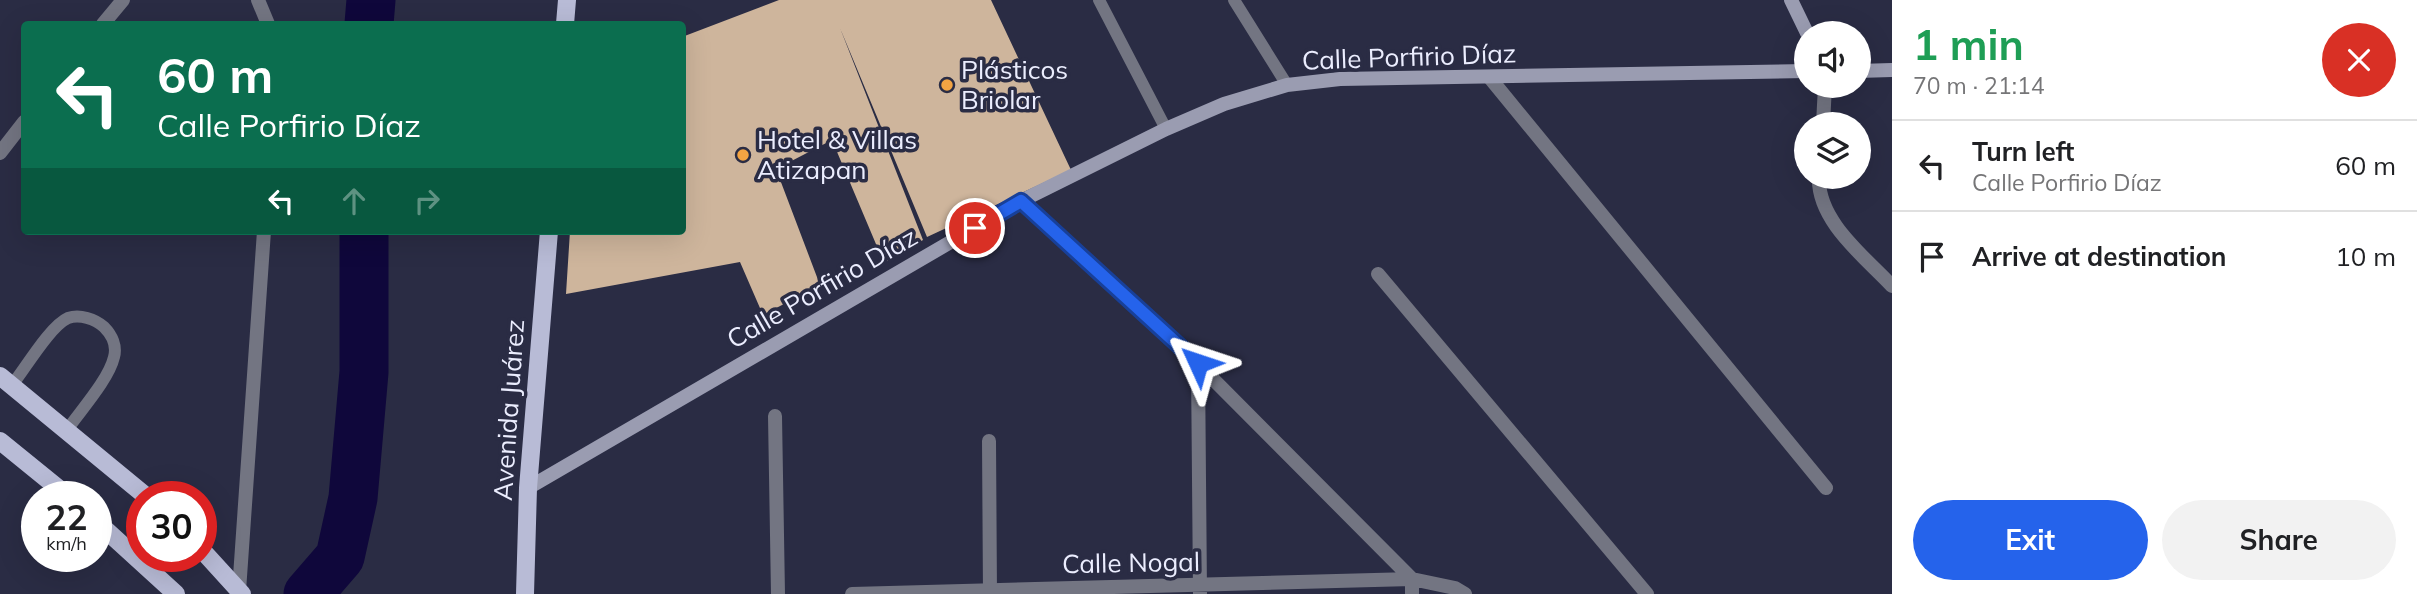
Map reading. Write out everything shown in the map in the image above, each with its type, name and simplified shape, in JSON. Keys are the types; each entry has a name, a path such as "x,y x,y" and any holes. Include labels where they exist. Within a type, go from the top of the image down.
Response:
{"main road":[{"path":"565,21 567,0"},
{"path":"1791,0 1801,21"},
{"path":"1871,71 1892,70"},
{"name":"Calle Porfirio Díaz","path":"528,488 1021,201 1166,129 1224,104 1287,85 1340,79 1794,71"},
{"name":"Avenida Juárez","path":"525,594 528,488 549,235"},
{"path":"6,380 128,481"},
{"path":"0,441 49,481"},
{"path":"112,536 176,594"},
{"path":"217,566 241,592"}],"street":[{"path":"106,21 123,0"},
{"path":"258,0 267,21"},
{"path":"1490,78 1826,488"},
{"path":"0,153 21,126"},
{"path":"1821,189 1824,205 1837,228 1892,286"},
{"path":"1021,201 1198,363 1412,587"},
{"path":"241,592 264,235"},
{"path":"1378,274 1647,594"},
{"path":"1198,363 1200,590"},
{"path":"775,416 778,594"},
{"path":"989,441 989,592"},
{"name":"Calle Nogal","path":"852,594 1412,587 1455,588 1465,594"}],"lane":[{"path":"1099,0 1166,129"},
{"path":"1234,0 1287,85"},
{"path":"6,380 68,318 82,317 104,328 113,339 116,353 111,367 67,430"}],"building":[{"path":"779,0 991,0 1071,170 927,237 840,28 923,240 884,263 832,140 776,169 820,285 763,315 740,262 566,294 570,235 686,235 686,35"}],"waterway":[{"path":"369,21 371,0"},
{"path":"308,594 340,557 353,498 364,372 364,235"}],"place":[{"name":"Plásticos Briolar","path":"947,85"},
{"name":"Hotel & Villas Atizapan","path":"743,155"}],"route":[{"path":"975,228 1021,201 1198,363"}]}
